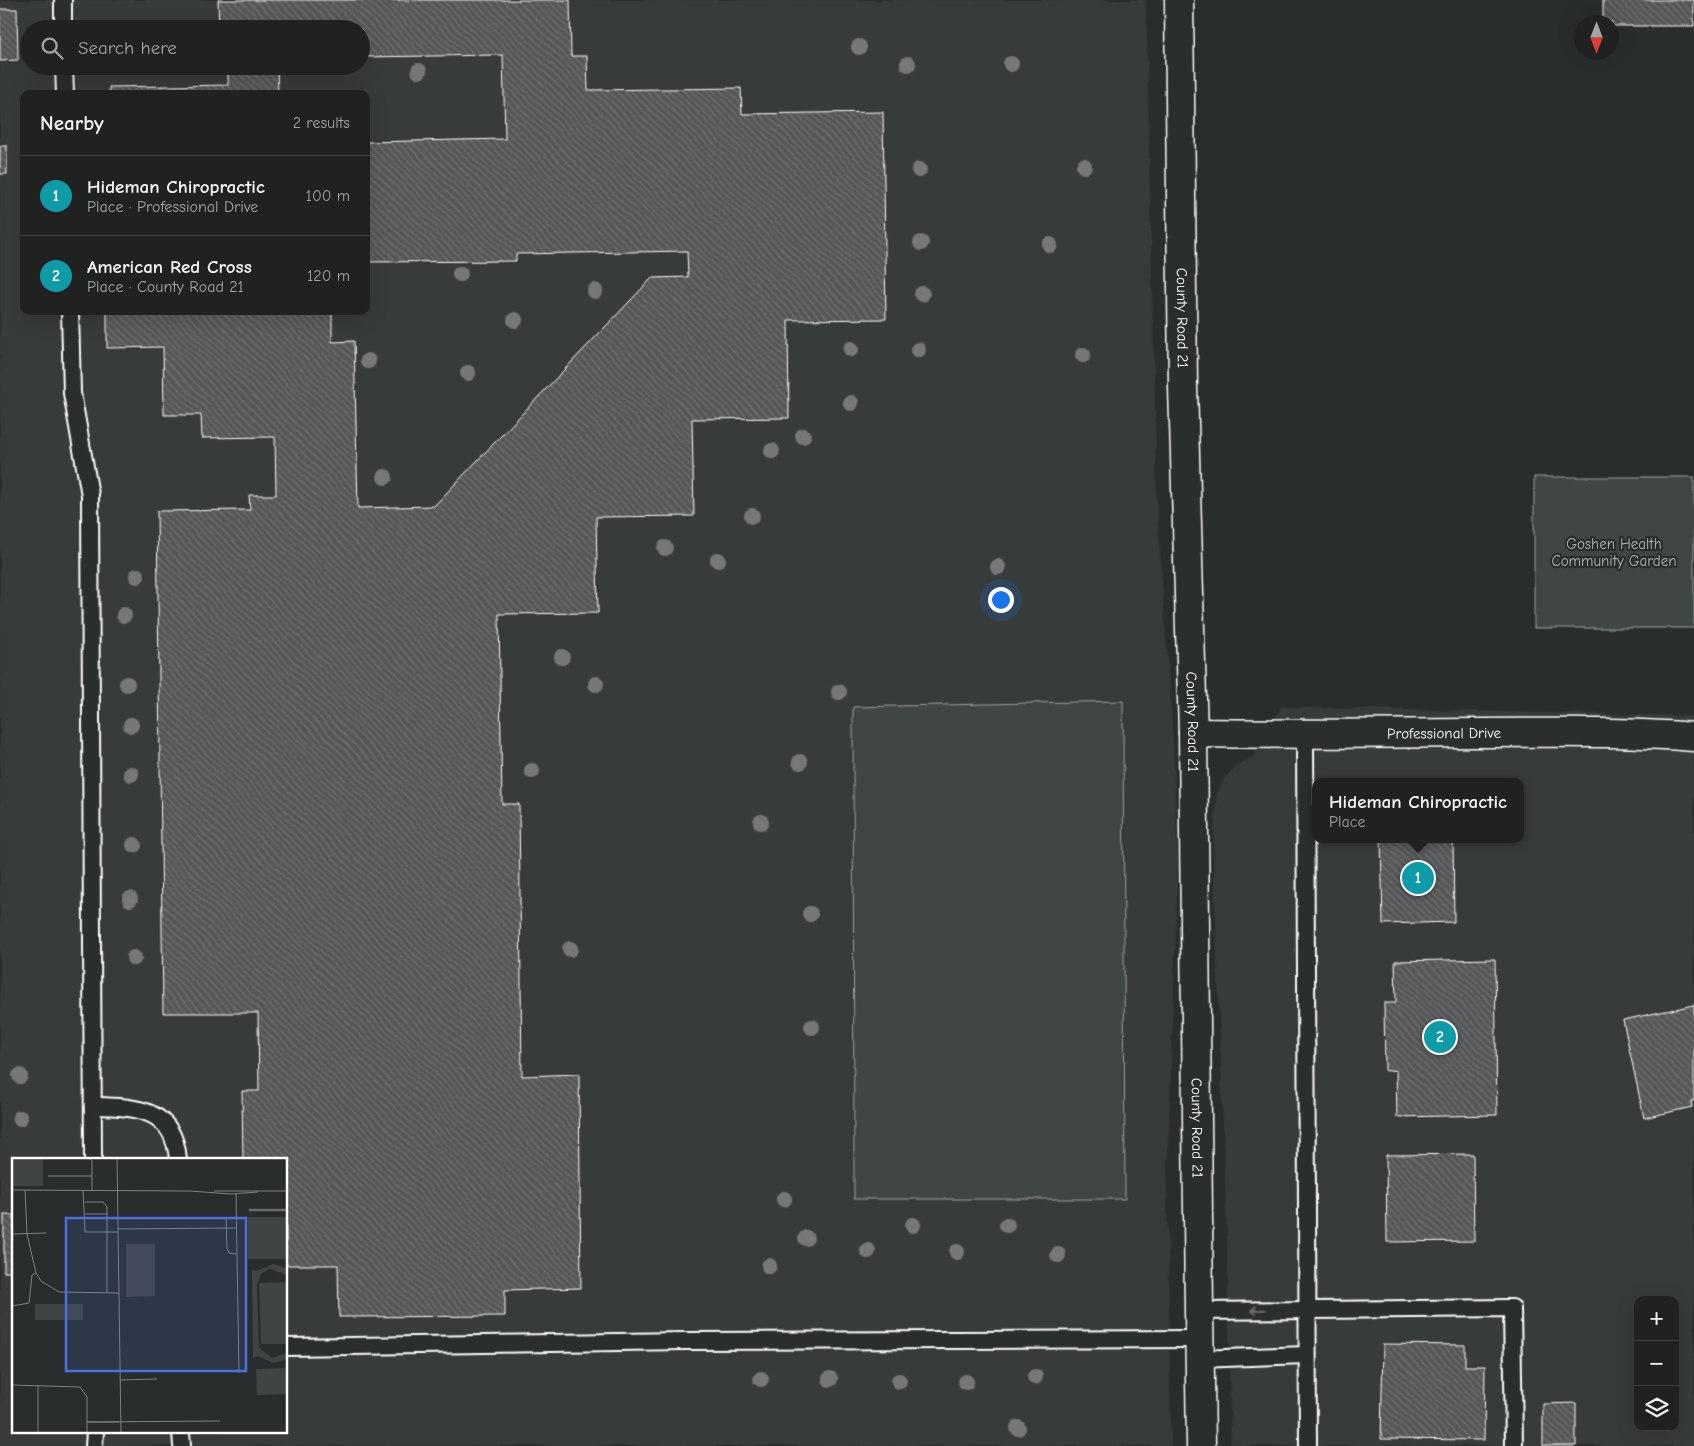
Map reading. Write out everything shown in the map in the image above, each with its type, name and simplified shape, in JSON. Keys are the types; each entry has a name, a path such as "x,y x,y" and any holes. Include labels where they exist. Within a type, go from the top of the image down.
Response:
{"street":[{"name":"County Road 21","path":"1179,0 1183,387 1193,733 1201,1446"},
{"name":"Professional Drive","path":"1193,733 1595,732 1649,733 1694,737"}],"lane":[{"path":"63,0 63,20"},
{"path":"64,75 65,90"},
{"path":"70,315 72,393 90,495 93,1158"},
{"path":"1305,734 1308,1446"},
{"path":"93,1106 128,1107 152,1114 171,1130 178,1158"},
{"path":"1198,1311 1512,1308 1514,1446"},
{"path":"288,1347 694,1341 1199,1349 1307,1355"}],"shaded area":[{"path":"0,0 1146,0 1157,509 1173,739 1178,864 1167,1186 1171,1446 0,1446"},
{"path":"1281,707 1694,716 1694,1446 1231,1446 1227,1240 1213,842 1217,793 1224,779 1237,765 1253,757"}],"green space":[{"name":"Goshen Health Community Garden","path":"1534,477 1694,477 1694,628 1534,628"},
{"path":"1123,701 1125,1199 854,1199 853,707"}],"building":[{"path":"218,0 570,0 571,56 587,56 588,90 741,88 742,114 883,112 886,319 788,320 789,418 692,419 694,516 596,517 598,613 499,614 502,804 519,804 522,1076 579,1074 581,1288 505,1290 505,1316 339,1317 338,1265 288,1265 288,1158 243,1158 242,1091 259,1091 258,1013 163,1013 157,511 250,510 249,495 276,495 275,437 202,438 201,415 164,415 163,347 107,348 107,315 332,315 332,342 354,341 358,508 434,506 652,278 688,277 687,251 516,254 516,261 370,262 370,142 505,139 503,55 370,57 370,20 219,20"},
{"path":"1603,0 1694,0 1694,26 1619,26 1619,15 1603,15"},
{"path":"0,9 17,9 18,60 0,61"},
{"path":"228,75 277,75 278,90 109,90 109,87 228,85"},
{"path":"0,146 7,146 7,174 0,174"},
{"path":"1381,843 1453,843 1454,922 1383,924"},
{"path":"1495,959 1497,1115 1397,1117 1396,1070 1385,1071 1384,1003 1396,1003 1395,961"},
{"path":"1694,1005 1694,1101 1691,1101 1692,1107 1644,1118 1623,1020"},
{"path":"1473,1154 1474,1241 1387,1242 1386,1155"},
{"path":"4,1215 12,1215 12,1272 4,1272"},
{"path":"1383,1344 1465,1345 1465,1366 1485,1366 1484,1440 1381,1439"},
{"path":"1576,1403 1576,1446 1543,1446 1543,1404"}],"place":[{"name":"Hideman Chiropractic","path":"1418,878"},
{"name":"American Red Cross","path":"1440,1037"}]}
